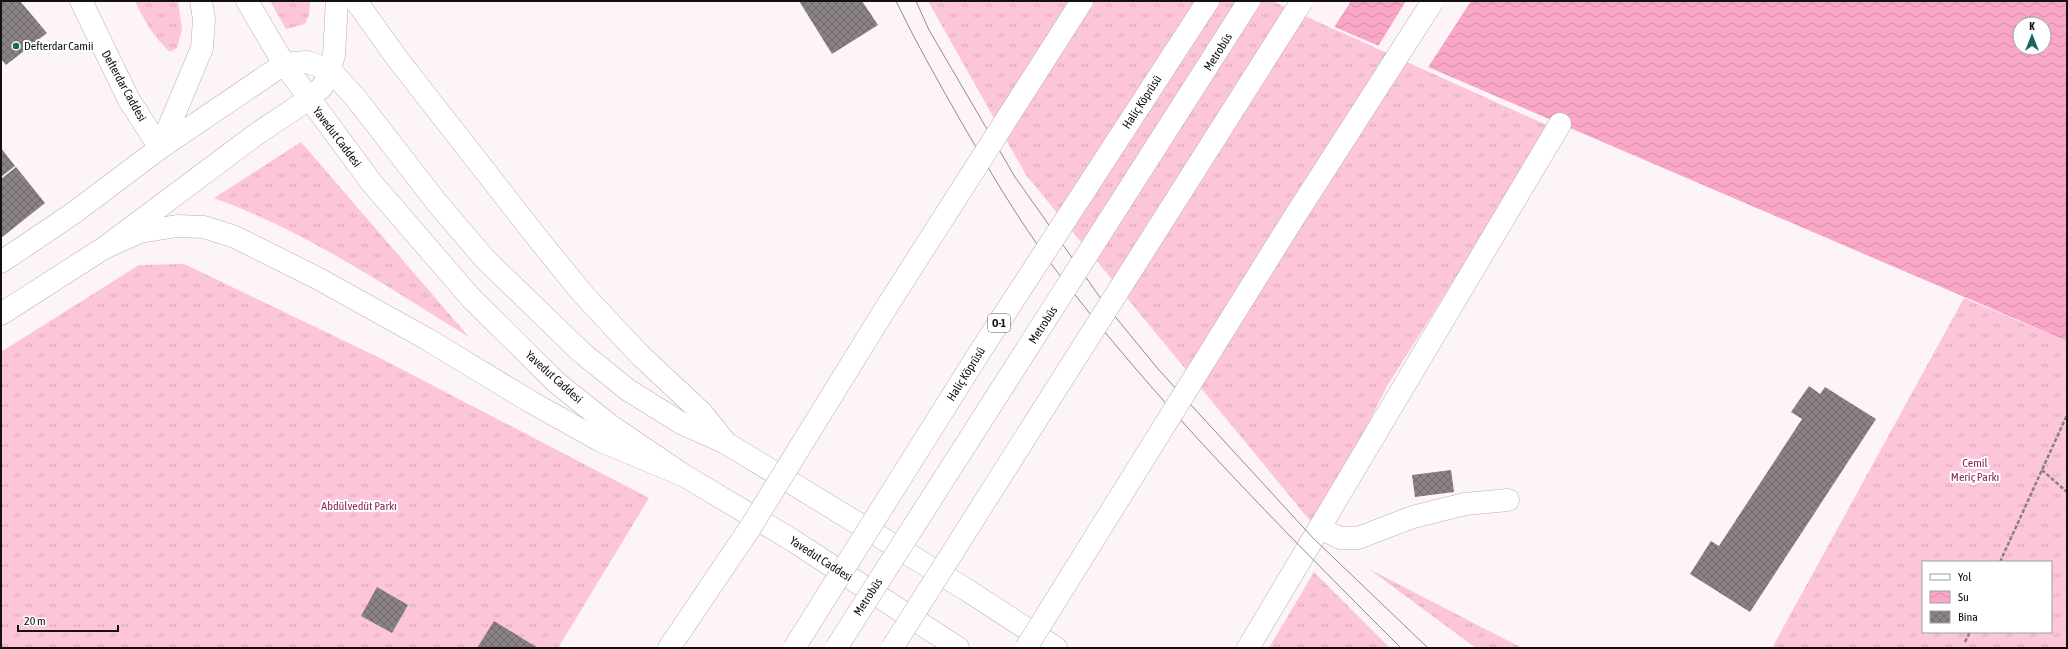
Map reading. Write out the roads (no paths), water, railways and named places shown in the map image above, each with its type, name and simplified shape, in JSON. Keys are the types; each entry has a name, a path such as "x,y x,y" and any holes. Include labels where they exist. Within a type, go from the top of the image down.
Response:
{"main road":[{"name":"Defterdar Caddesi","path":"81,1 129,100 160,148"},
{"path":"160,148 202,48 204,19 201,1"},
{"name":"Yavedut Caddesi","path":"247,1 284,64 371,182 419,239 482,308 557,383 611,426 685,476 792,540 958,648"},
{"path":"1,314 104,248 321,88 330,70 337,29 337,1"},
{"path":"356,1 399,61 583,294 640,355 702,413 726,443"},
{"path":"669,648 750,528 884,311 1082,1"},
{"name":"Haliç Köprüsü","path":"794,648 981,350 1208,1"},
{"name":"Metrobüs","path":"836,648 1250,1"},
{"path":"892,648 1302,1"},
{"path":"1026,648 1288,227 1433,1"},
{"path":"1,262 75,212 160,148 284,64 307,62 330,70 355,97 438,204 485,259 581,352 642,398 681,423 726,443 967,590 1056,648"},
{"path":"1248,648 1560,124"},
{"path":"104,248 140,232 177,226 204,227 235,237 319,279 414,332 532,402 600,440 685,476"},
{"path":"1320,528 1340,538 1358,538 1421,515 1464,504 1508,500"}],"water":[{"path":"1279,1 2067,1 2067,341 1316,19"}],"tram line":[{"path":"896,1 934,74 1003,193 1052,265 1133,366 1176,415 1264,510 1401,648"},
{"path":"916,1 929,30 1015,177 1104,303 1158,369 1313,538 1428,648"}],"place":[{"name":"Defterdar Camii","path":"16,46"}],"park label":[{"name":"Cemil Meriç Parkı","path":"1975,470"},
{"name":"Abdülvedüt Parkı","path":"359,506"}]}
